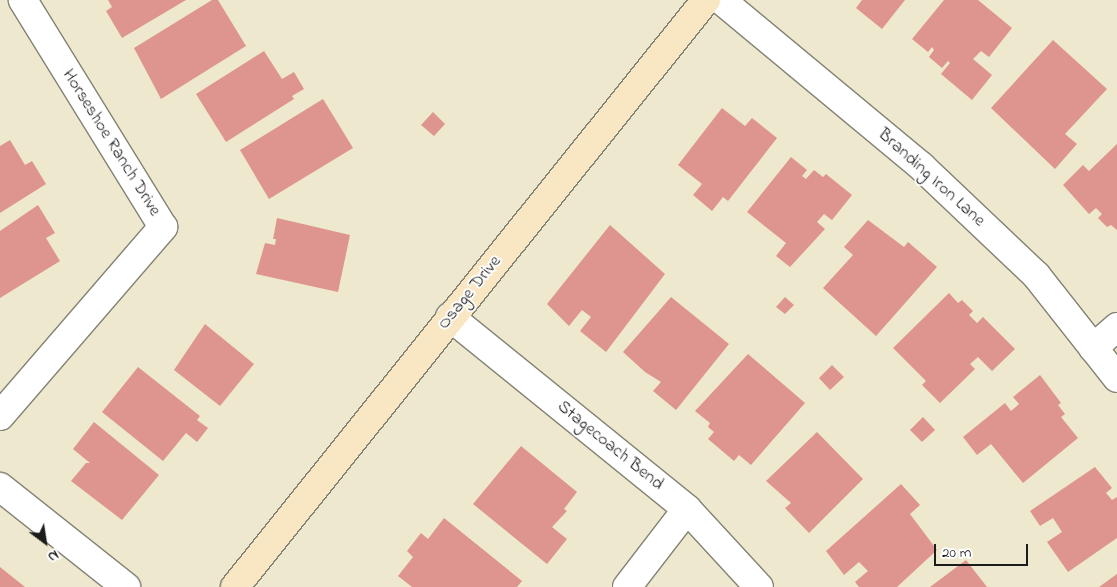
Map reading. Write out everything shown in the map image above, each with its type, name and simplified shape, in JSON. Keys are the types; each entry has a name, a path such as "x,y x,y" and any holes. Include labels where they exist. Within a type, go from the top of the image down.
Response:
{"street":[{"name":"Horseshoe Ranch Drive","path":"0,416 163,227 23,0"},
{"name":"Osage Drive","path":"235,587 706,0"},
{"name":"Branding Iron Lane","path":"721,0 921,166 1036,275 1117,378"},
{"name":"Stagecoach Bend","path":"450,317 687,509 759,587"},
{"path":"1093,348 1117,327"},
{"path":"0,487 126,587"},
{"path":"627,587 687,509"}],"building":[{"path":"108,0 186,0 122,38 106,11 112,7"},
{"path":"212,0 218,0 246,46 161,99 134,48"},
{"path":"862,0 905,0 882,29 856,8"},
{"path":"944,0 978,0 1012,28 989,57 981,51 973,59 992,75 972,100 941,74 950,63 948,61 942,68 929,57 934,50 932,47 928,52 912,39"},
{"path":"1053,40 1107,89 1065,134 1077,144 1055,169 991,108"},
{"path":"264,51 282,79 294,72 304,89 292,96 294,99 226,142 196,94"},
{"path":"323,99 353,148 269,199 240,150"},
{"path":"722,108 745,126 752,118 777,138 728,201 723,197 712,211 693,195 702,184 678,165"},
{"path":"433,112 445,124 434,136 421,125"},
{"path":"10,140 25,165 32,161 46,184 0,213 0,146"},
{"path":"1117,144 1117,230 1111,225 1107,227 1098,218 1102,214 1096,208 1089,214 1063,185 1083,165 1089,171"},
{"path":"791,157 807,170 802,176 806,179 814,170 823,177 826,174 852,195 832,220 824,214 817,222 825,229 790,267 776,256 786,243 747,212"},
{"path":"38,205 55,233 46,238 60,261 0,298 0,231"},
{"path":"277,218 350,235 338,292 256,274 265,243 275,245 276,239 273,239"},
{"path":"868,220 904,247 908,242 937,267 876,336 823,288 853,255 844,247"},
{"path":"610,225 665,274 606,352 580,331 591,317 582,310 569,326 547,304"},
{"path":"949,293 958,303 962,300 973,311 969,315 977,323 983,317 1015,349 992,371 978,357 970,364 975,369 940,403 922,385 926,381 893,348"},
{"path":"671,297 729,344 676,410 653,391 661,382 645,372 623,352"},
{"path":"785,297 794,305 785,314 776,307"},
{"path":"205,324 254,364 220,406 174,370"},
{"path":"748,354 805,403 751,465 739,455 734,461 708,439 714,432 708,427 710,423 695,411"},
{"path":"832,365 844,377 830,390 819,378"},
{"path":"138,367 200,416 197,420 208,428 197,442 186,433 163,461 102,412"},
{"path":"1040,375 1061,403 1058,405 1065,414 1061,417 1078,438 1023,483 991,444 977,455 963,437 1005,403 1011,411 1019,404 1013,397"},
{"path":"923,417 935,430 922,442 910,430"},
{"path":"94,422 159,475 122,520 71,481 86,463 90,463 73,449"},
{"path":"817,432 863,479 809,533 785,508 791,503 766,481"},
{"path":"521,446 577,492 564,509 567,511 552,527 567,539 547,564 473,504"},
{"path":"1095,467 1112,488 1106,493 1112,500 1117,497 1117,538 1068,572 1047,542 1062,532 1053,518 1040,526 1030,511"},
{"path":"901,484 920,505 910,514 937,550 897,587 859,587 855,582 868,571 859,562 844,575 826,551"},
{"path":"444,518 522,581 517,587 412,587 398,576 413,557 407,551 421,533 428,539"},
{"path":"966,560 987,587 930,587"},
{"path":"0,567 25,587 0,587"},
{"path":"1117,574 1117,587 1099,587"}]}
